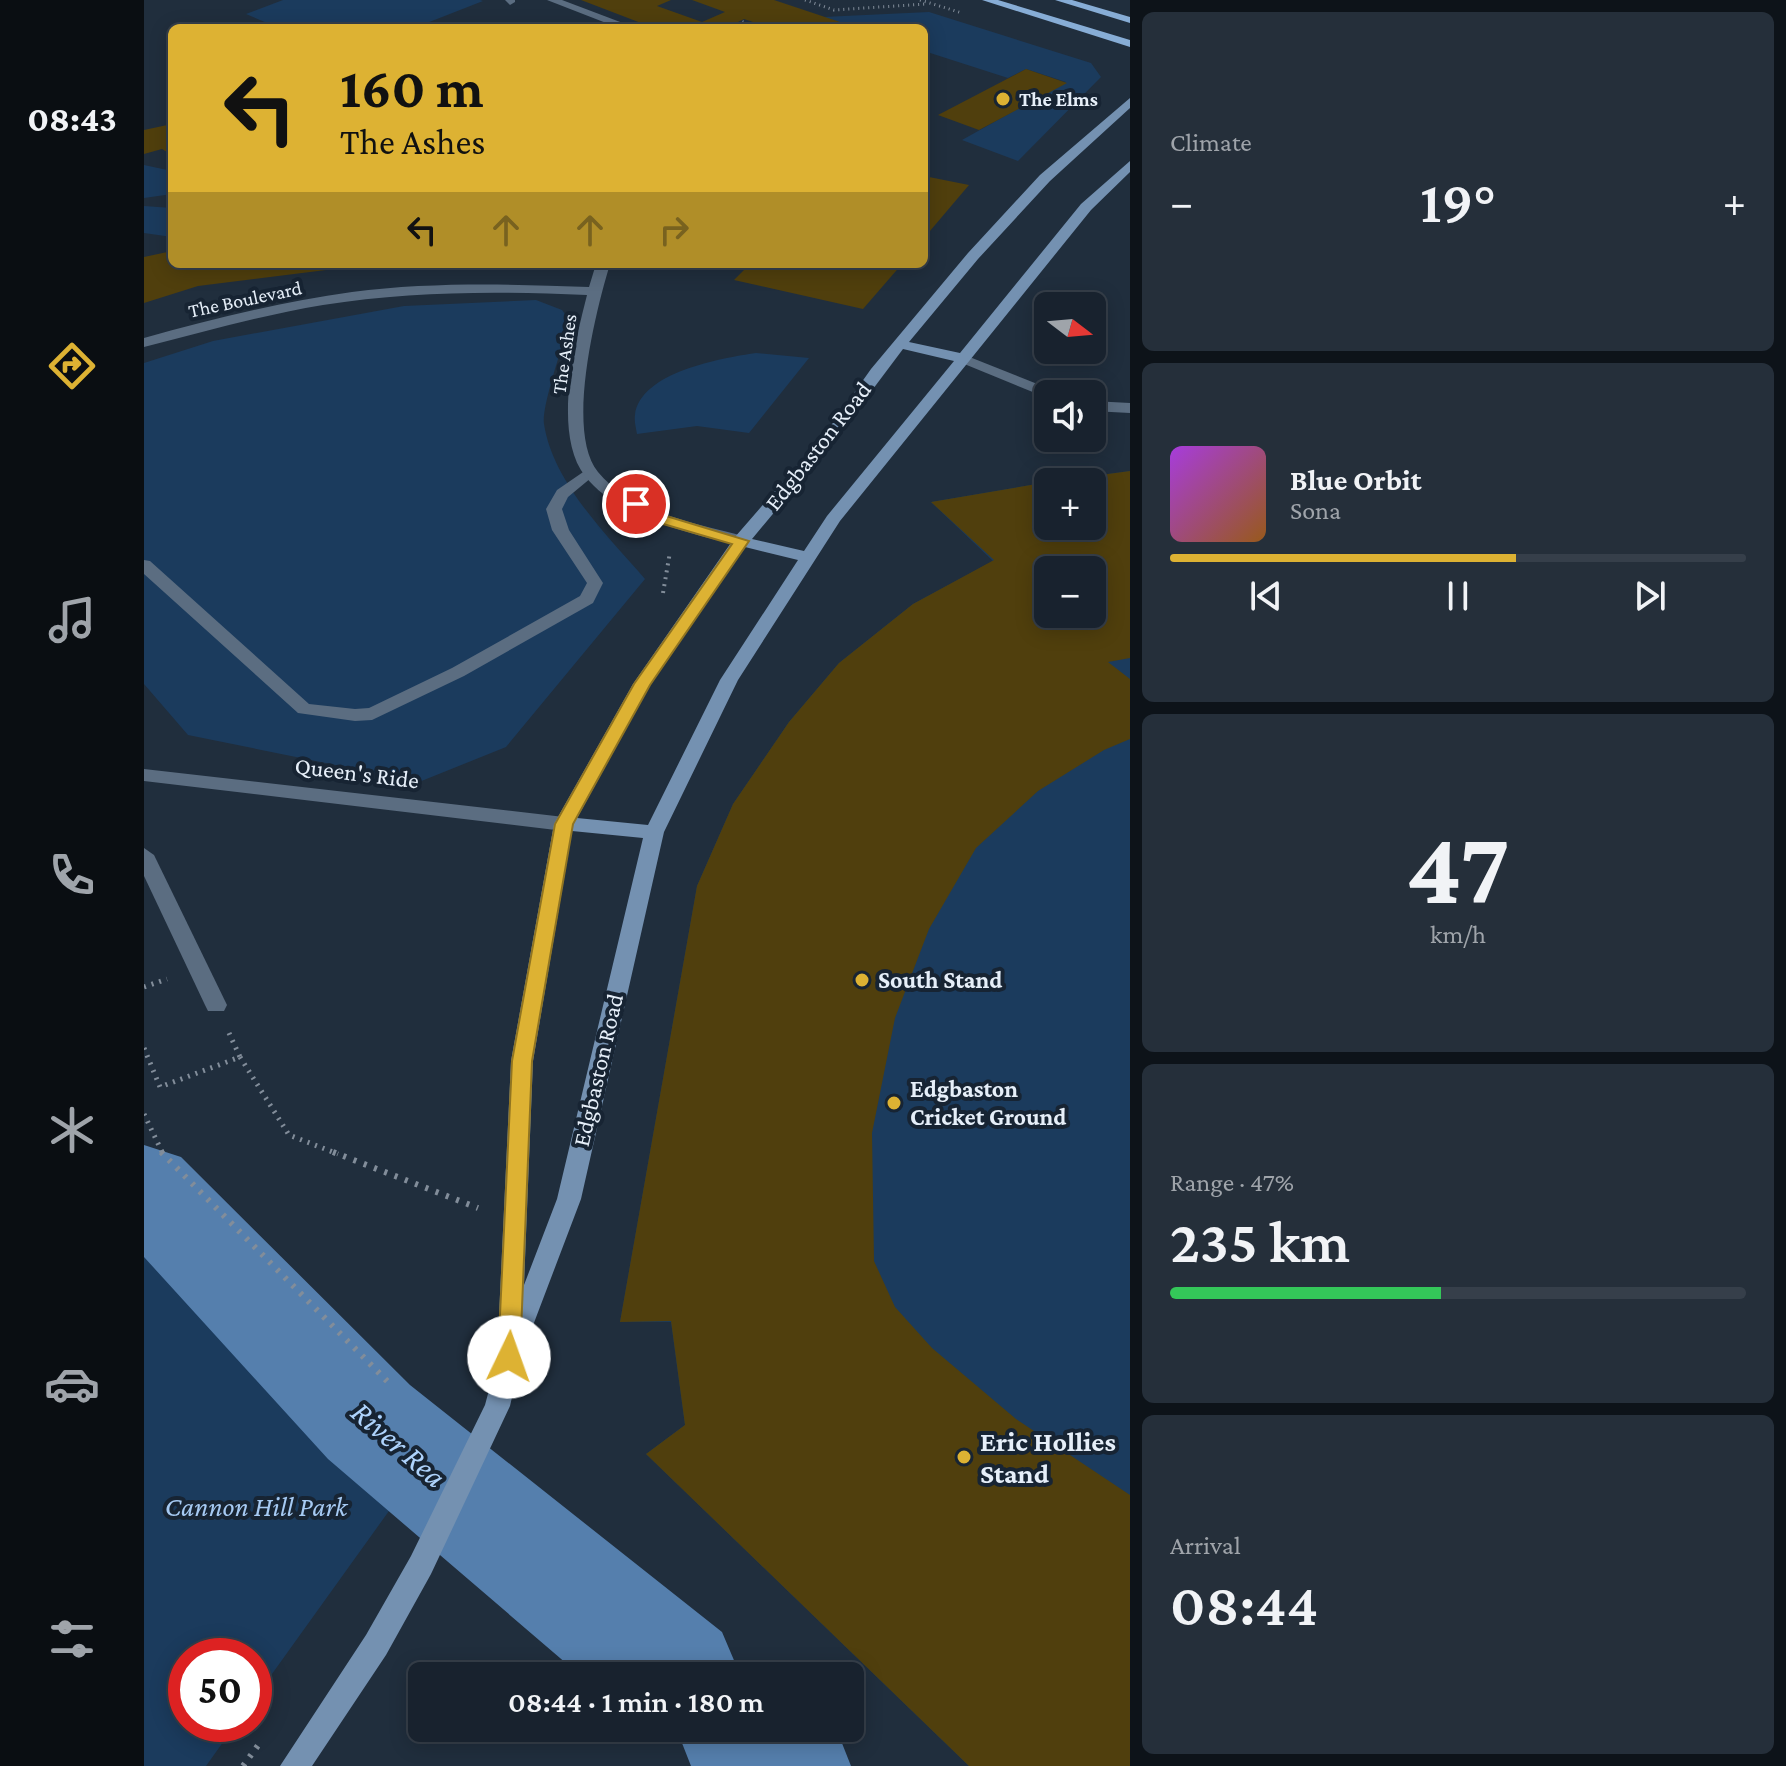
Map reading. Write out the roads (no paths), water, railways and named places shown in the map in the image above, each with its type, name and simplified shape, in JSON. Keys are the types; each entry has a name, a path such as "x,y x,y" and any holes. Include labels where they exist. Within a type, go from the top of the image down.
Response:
{"main road":[{"path":"987,0 1130,44"},
{"path":"1060,0 1130,20"},
{"name":"Edgbaston Road","path":"509,1357 522,1061 564,824 642,684 741,541 832,434 900,344 973,256 1045,178 1130,102"},
{"name":"Edgbaston Road","path":"295,1766 376,1645 421,1565 497,1406 509,1357 569,1199 654,832 729,680 806,557 962,358 1086,207 1130,165"},
{"path":"900,344 962,358"},
{"path":"741,541 806,557"},
{"path":"564,824 654,832"}],"street":[{"path":"552,0 619,24"},
{"name":"The Ashes","path":"589,473 581,451 575,393 594,291 602,268"},
{"name":"The Boulevard","path":"144,343 228,319 382,293 493,286 594,291"},
{"path":"962,358 1034,387"},
{"path":"1106,407 1130,408"},
{"path":"144,565 304,709 355,715 372,714 458,672 587,599 595,583 559,528 553,512 556,500 589,473 658,518 741,541"},
{"name":"Queen's Ride","path":"144,775 564,824"},
{"path":"144,855 216,1005"}],"waterway":[{"name":"River Rea","path":"144,1187 369,1422 660,1662"},
{"name":"River Rea","path":"757,1742 786,1766"}],"place":[{"name":"The Elms","path":"1003,99"},
{"name":"South Stand","path":"862,980"},
{"name":"Edgbaston Cricket Ground","path":"894,1103"},
{"name":"Eric Hollies Stand","path":"964,1457"}],"park label":[{"name":"Cannon Hill Park","path":"256,1506"}]}
